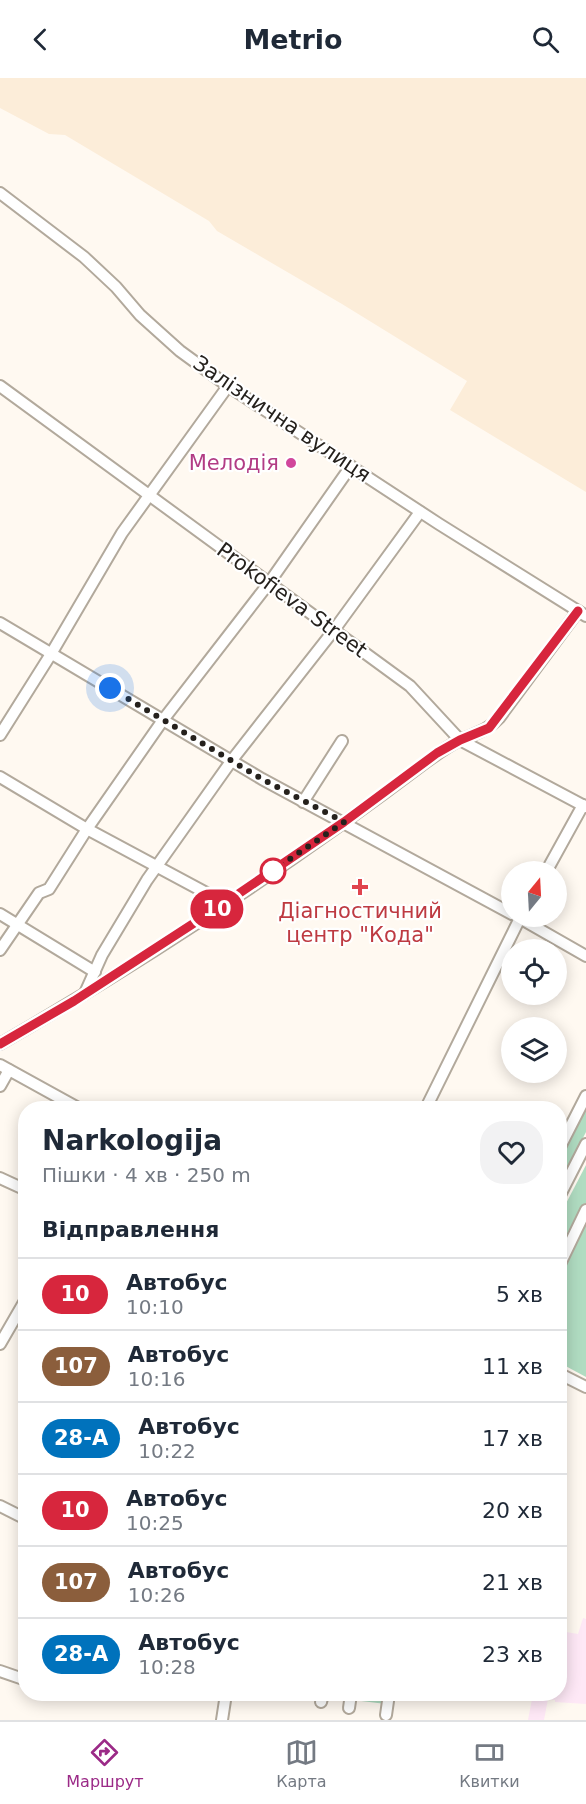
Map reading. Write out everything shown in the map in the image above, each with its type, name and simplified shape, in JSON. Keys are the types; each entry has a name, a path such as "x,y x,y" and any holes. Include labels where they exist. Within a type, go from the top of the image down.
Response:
{"street":[{"name":"Залізнична вулиця","path":"0,193 84,257 116,287 140,315 180,351 228,386 420,512 582,613"},
{"name":"Prokofieva Street","path":"0,386 410,686 460,740 584,806"},
{"path":"0,735 122,533 228,386"},
{"path":"0,950 39,893 49,889 87,829 164,720 269,583 351,466"},
{"path":"84,995 102,955 158,865 232,760 334,630 420,512"},
{"path":"0,1044 84,995 225,903 344,822 437,753 489,728 582,613"},
{"path":"0,622 303,802 501,907"},
{"path":"303,802 342,741"},
{"path":"0,777 87,829 158,865 225,903"},
{"path":"552,861 584,806"},
{"path":"0,914 96,972"},
{"path":"429,1101 512,927"},
{"path":"536,927 586,956"},
{"path":"0,1086 4,1067 65,1101"},
{"path":"567,1133 586,1096"},
{"path":"567,1181 586,1144"},
{"path":"0,1178 18,1186"},
{"path":"567,1249 586,1210"},
{"path":"0,1344 18,1313"},
{"path":"567,1378 586,1387"},
{"path":"0,1506 18,1515"},
{"path":"0,1671 18,1677"},
{"path":"222,1720 225,1701"},
{"path":"349,1708 350,1701"},
{"path":"386,1715 388,1701"}],"shaded area":[{"path":"0,78 586,78 586,492 450,410 467,381 217,231 209,221 65,135 49,134 0,108"},
{"path":"583,1618 586,1619 586,1704 555,1702 567,1701 567,1632 578,1634"},
{"path":"532,1701 548,1701 544,1720 528,1720"}],"green space":[{"path":"586,1102 586,1132 567,1169 567,1139"},
{"path":"586,1165 586,1377 567,1367 567,1202"},
{"path":"361,1701 386,1701 386,1704"}],"bus line":[{"name":"10","path":"0,1044 74,1001 225,903 344,822 437,753 489,728 499,718 578,611"}],"place":[{"name":"Мелодія","path":"291,463"},
{"name":"Діагностичний центр \"Кода\"","path":"360,887"}],"route":[{"path":"110,688 262,779 344,822 265,876 273,871"}]}
